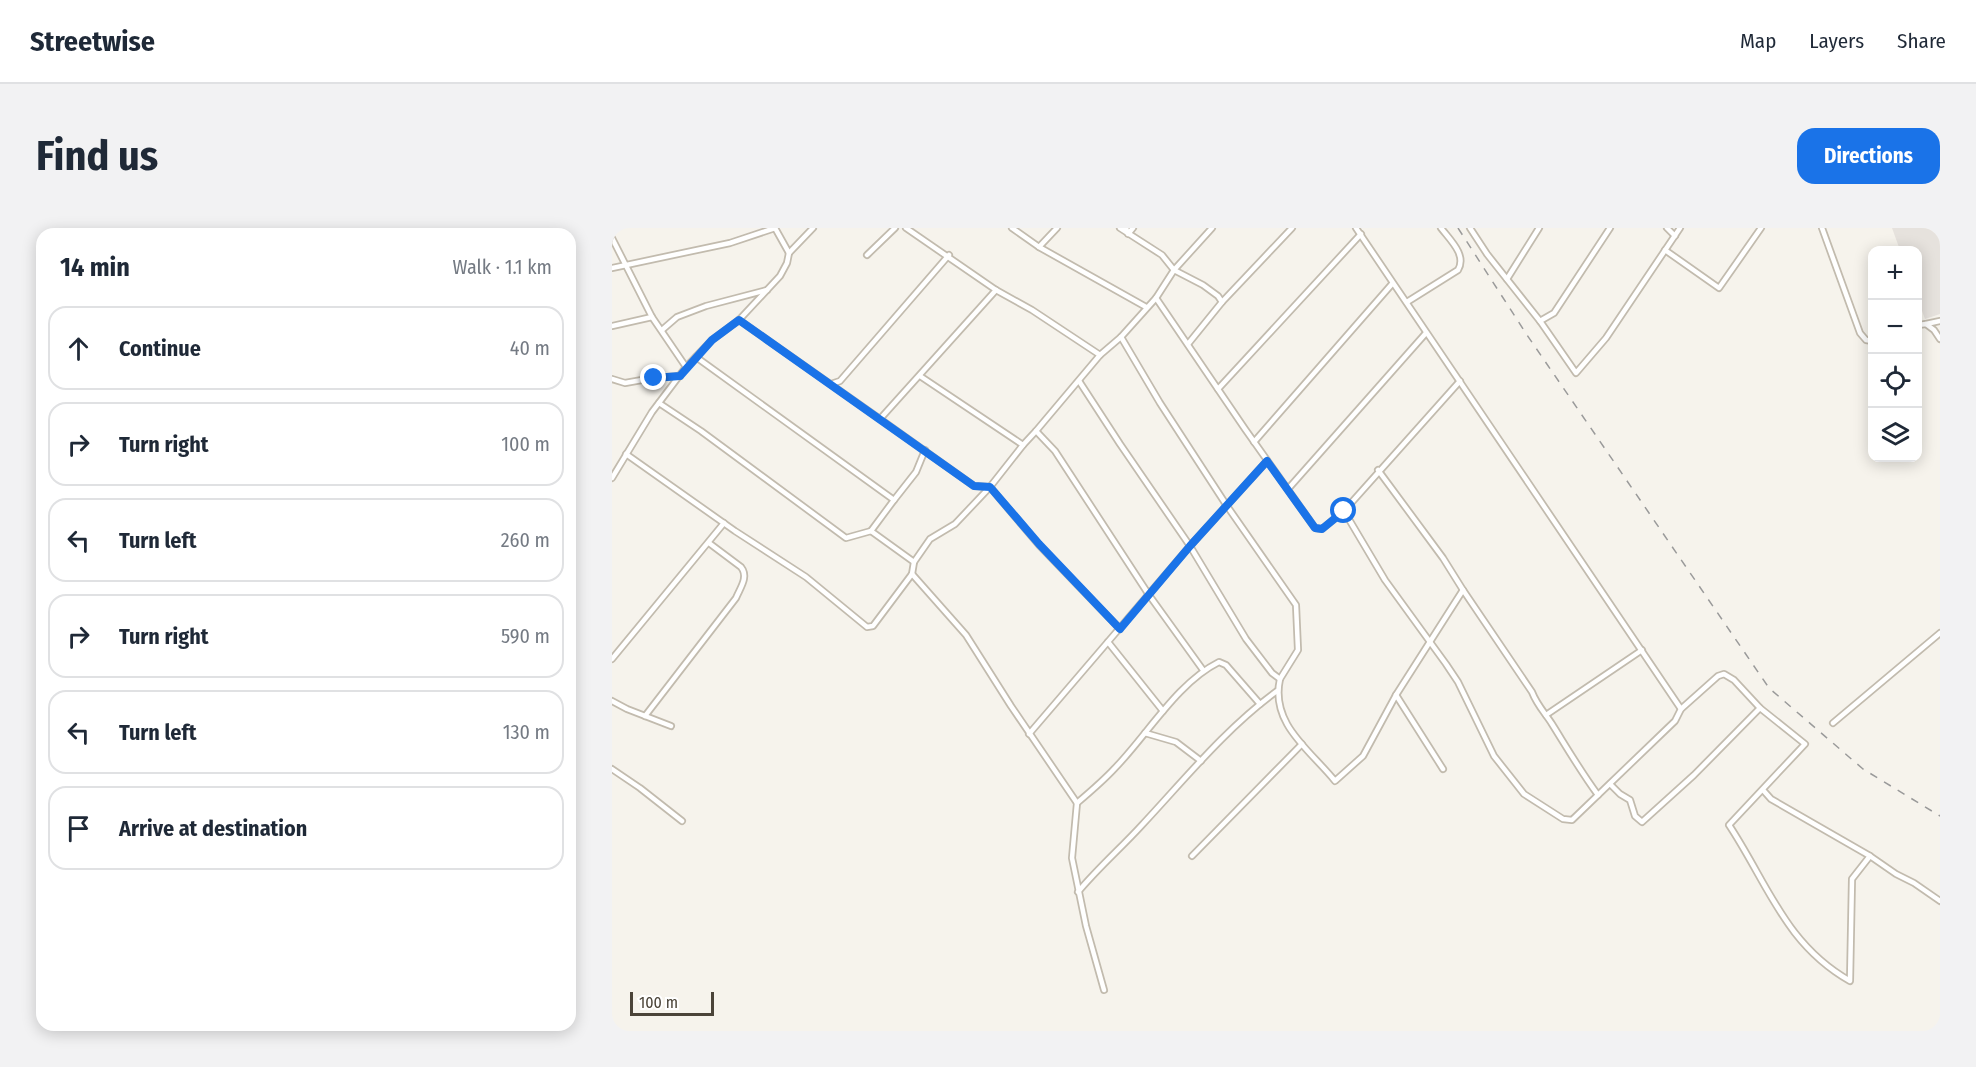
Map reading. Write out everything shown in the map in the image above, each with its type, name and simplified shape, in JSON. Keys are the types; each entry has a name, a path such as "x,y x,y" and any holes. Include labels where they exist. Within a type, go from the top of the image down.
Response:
{"street":[{"path":"612,268 730,243 775,228 789,253"},
{"path":"612,478 659,403 687,367 712,340 739,320 780,276 789,253 813,228"},
{"path":"867,255 895,228"},
{"path":"906,228 996,290 1032,310 1100,356"},
{"path":"1012,228 1039,247 1146,307"},
{"path":"1039,247 1057,228"},
{"path":"1119,228 1162,255 1174,270 1203,285 1218,296 1222,302"},
{"path":"1127,231 1133,228"},
{"path":"626,454 806,577 867,627 873,626 912,574 914,562 930,539 955,524 990,487 1100,356 1121,337 1156,298 1174,270 1212,228"},
{"path":"1188,344 1222,302 1292,228"},
{"path":"1356,228 1681,709"},
{"path":"1407,302 1460,267 1461,256 1441,228"},
{"path":"1470,228 1576,373 1606,339 1680,228"},
{"path":"1507,279 1539,228"},
{"path":"1540,321 1554,313 1610,228"},
{"path":"1667,228 1675,236"},
{"path":"1665,250 1719,288 1761,228"},
{"path":"1822,228 1860,333 1868,340"},
{"path":"1218,389 1361,234"},
{"path":"612,238 652,317 687,367"},
{"path":"831,384 840,381 948,255"},
{"path":"1254,442 1392,284"},
{"path":"662,330 677,317 706,306 767,290"},
{"path":"880,419 996,290"},
{"path":"1156,298 1267,461 1318,530 1344,511 1378,470 1460,381"},
{"path":"612,326 652,317"},
{"path":"739,320 974,486 990,487 1039,544 1120,629"},
{"path":"1922,324 1940,321"},
{"path":"1926,324 1940,339"},
{"path":"1288,489 1426,333"},
{"path":"1121,337 1160,403 1227,506 1296,605 1298,650 1280,679 1277,691 1286,725 1335,781 1363,756 1396,695 1463,590"},
{"path":"696,357 894,500"},
{"path":"612,380 625,383 680,376"},
{"path":"920,376 1023,445"},
{"path":"1079,381 1190,546 1246,639 1272,673 1280,679"},
{"path":"659,403 701,431 846,538 872,531 916,472 925,450"},
{"path":"1036,430 1055,451 1149,595 1203,670"},
{"path":"1029,734 1190,546 1267,461"},
{"path":"1378,470 1443,558 1533,692 1538,706 1546,715 1574,763 1598,795"},
{"path":"1344,511 1385,580 1458,682 1494,756 1524,794 1563,819 1572,820 1675,721 1681,709 1718,676 1725,674 1734,680 1760,708 1806,744 1729,825 1747,852 1770,898 1792,932 1830,970 1850,981 1852,879 1869,856"},
{"path":"612,659 724,523"},
{"path":"872,531 914,562"},
{"path":"645,716 736,598 744,579 745,571 741,567 708,543"},
{"path":"912,574 966,635 1029,734 1077,803 1072,858 1078,892 1104,990"},
{"path":"1833,723 1940,633"},
{"path":"1108,642 1163,711"},
{"path":"1546,715 1642,650"},
{"path":"1077,803 1115,768 1163,711 1203,670 1219,662 1226,665 1260,704"},
{"path":"1078,892 1201,761 1260,704 1277,691"},
{"path":"1396,695 1443,770"},
{"path":"612,701 671,726"},
{"path":"1610,784 1630,800 1635,816 1642,822 1694,775 1760,708"},
{"path":"1145,734 1176,742 1201,761"},
{"path":"1192,856 1302,744"},
{"path":"612,779 614,771 682,821"},
{"path":"1763,790 1771,800 1869,856 1940,901"}],"shaded area":[{"path":"1892,228 1940,228 1940,314 1925,319 1922,311 1922,246 1899,246"}],"railway":[{"path":"1458,228 1527,335 1769,688 1863,769 1940,816"}],"route":[{"path":"654,378 680,376 712,340 739,320 823,381 831,384 925,450 958,476 974,486 990,487 1039,544 1120,629 1190,546 1267,461 1318,530 1344,511"}]}
